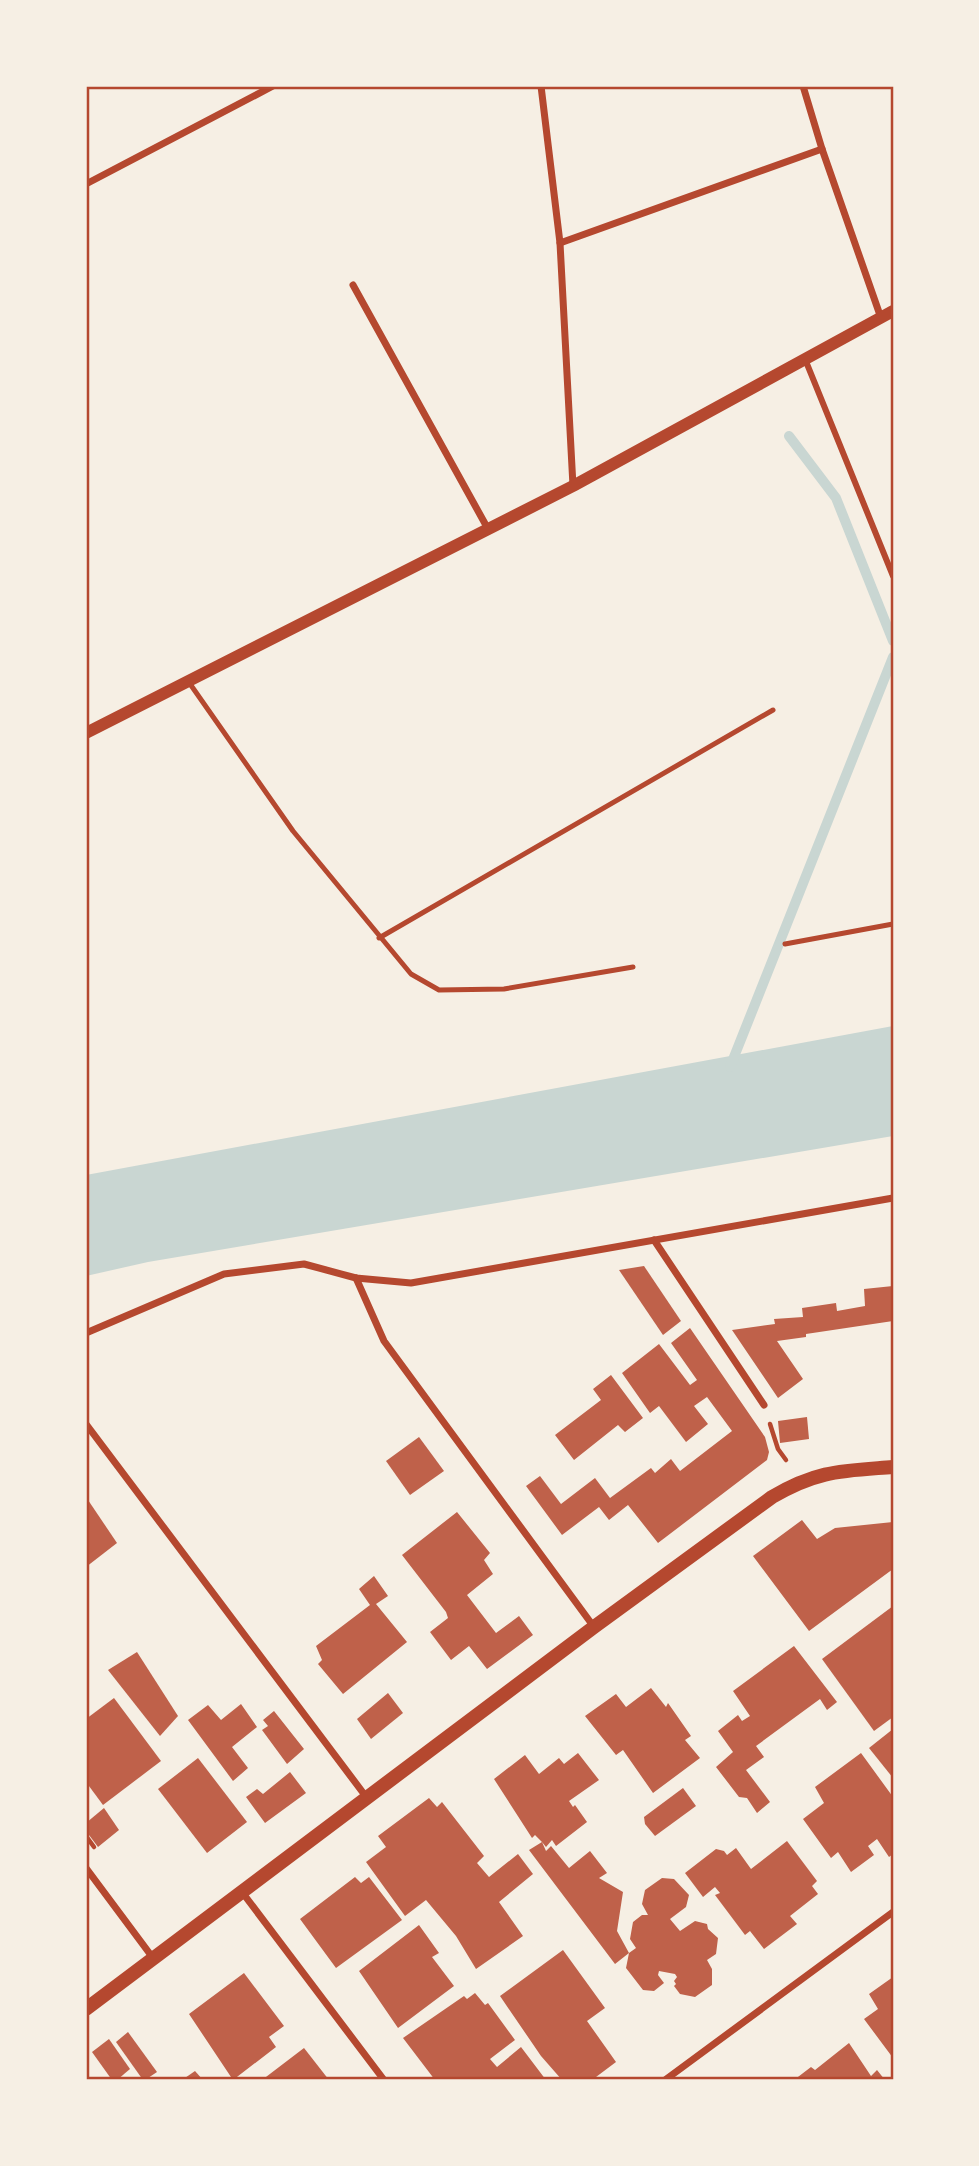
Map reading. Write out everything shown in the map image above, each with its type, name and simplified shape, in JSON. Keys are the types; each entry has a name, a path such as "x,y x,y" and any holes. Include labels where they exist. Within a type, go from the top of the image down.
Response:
{"main road":[{"path":"86,2009 594,1627 772,1497 819,1474 893,1467"}],"street":[{"path":"86,184 273,86"},
{"path":"541,86 559,243 573,486"},
{"path":"803,86 881,318"},
{"path":"559,243 822,149"},
{"path":"353,285 488,529"},
{"path":"86,733 573,486 893,311"},
{"path":"805,359 893,576"},
{"path":"86,1333 224,1273 303,1264 356,1278 411,1283 893,1198"},
{"path":"654,1240 764,1405"},
{"path":"356,1278 384,1341 594,1627"},
{"path":"86,1424 366,1798"},
{"path":"86,1868 153,1958"},
{"path":"242,1892 384,2080"},
{"path":"665,2080 893,1913"}],"lane":[{"path":"188,681 293,831 411,974 439,990 504,989 633,967"},
{"path":"379,938 773,710"},
{"path":"785,944 893,924"}],"path":[{"path":"764,1405 778,1449 800,1481"}],"shaded area":[{"path":"893,1026 893,1136 148,1262 86,1276 86,1175"}],"building":[{"path":"644,1266 681,1321 663,1335 619,1270"},
{"path":"893,1286 893,1321 777,1341 803,1379 778,1398 732,1330 775,1324 774,1319 803,1317 802,1308 836,1303 837,1311 865,1306 864,1289"},
{"path":"690,1328 765,1437 769,1452 767,1460 658,1543 628,1505 609,1520 599,1507 562,1535 526,1486 540,1476 561,1504 595,1478 610,1498 651,1468 655,1473 671,1459 680,1471 732,1431 707,1397 694,1406 708,1424 686,1442 659,1406 650,1413 622,1373 659,1344 690,1385 697,1380 671,1343"},
{"path":"611,1375 643,1418 625,1432 618,1425 574,1460 555,1435 601,1400 593,1389"},
{"path":"807,1417 809,1439 780,1443 778,1421"},
{"path":"419,1437 444,1471 410,1495 386,1461"},
{"path":"86,1497 117,1543 86,1567"},
{"path":"457,1512 490,1553 484,1560 493,1574 467,1595 496,1633 519,1616 533,1635 487,1669 469,1646 451,1660 430,1632 448,1618 446,1612 402,1555"},
{"path":"802,1520 817,1539 835,1528 893,1522 893,1569 809,1631 753,1556"},
{"path":"374,1576 388,1596 376,1604 407,1642 343,1694 318,1664 322,1660 316,1646 370,1605 359,1589"},
{"path":"893,1606 893,1717 874,1731 822,1659"},
{"path":"794,1646 837,1702 827,1710 820,1699 756,1746 764,1757 746,1770 770,1802 757,1813 747,1798 739,1797 716,1767 733,1752 718,1731 738,1715 742,1721 750,1716 733,1691"},
{"path":"137,1652 178,1716 160,1736 108,1670"},
{"path":"651,1688 666,1707 668,1703 691,1736 685,1740 700,1758 653,1793 623,1750 616,1755 585,1716 616,1694 626,1707"},
{"path":"388,1693 403,1713 371,1739 357,1719"},
{"path":"114,1698 161,1761 103,1805 86,1782 86,1719"},
{"path":"241,1704 257,1727 232,1747 248,1768 233,1781 188,1720 208,1705 221,1720"},
{"path":"274,1711 304,1749 287,1764 262,1730 268,1726 263,1720"},
{"path":"893,1729 893,1778 869,1748"},
{"path":"578,1753 599,1780 569,1801 587,1822 556,1846 552,1840 546,1847 535,1835 532,1838 494,1779 525,1755 539,1774 559,1758 564,1764"},
{"path":"861,1753 893,1797 893,1854 889,1857 877,1839 868,1846 874,1855 851,1872 838,1852 831,1858 803,1819 824,1803 815,1787"},
{"path":"198,1758 247,1822 207,1853 158,1789"},
{"path":"290,1772 306,1793 265,1823 246,1797 257,1789 263,1794"},
{"path":"683,1788 696,1806 655,1836 645,1824 644,1817"},
{"path":"429,1798 437,1807 442,1802 484,1856 477,1863 489,1877 518,1854 533,1874 499,1902 523,1936 476,1969 456,1936 426,1900 405,1916 366,1862 386,1847 378,1836"},
{"path":"104,1808 119,1830 98,1847 86,1831 86,1823"},
{"path":"787,1841 817,1881 812,1886 818,1894 790,1916 797,1924 764,1949 750,1931 745,1935 715,1895 720,1893 715,1887 703,1897 685,1873 716,1849 727,1855 736,1848 751,1869"},
{"path":"542,1842 546,1851 551,1846 569,1868 590,1851 607,1873 599,1878 623,1892 617,1931 629,1953 615,1964 529,1850"},
{"path":"355,1877 361,1883 369,1877 402,1920 336,1968 300,1919"},
{"path":"662,1878 674,1879 689,1895 686,1907 670,1919 680,1931 695,1921 707,1924 708,1929 718,1938 716,1954 707,1960 712,1969 712,1985 695,1997 680,1994 674,1986 677,1977 675,1974 659,1971 658,1975 664,1983 654,1991 643,1990 626,1968 629,1953 636,1948 630,1939 633,1922 642,1915 648,1915 642,1904 645,1890"},
{"path":"419,1925 439,1953 432,1957 454,1986 398,2028 359,1971"},
{"path":"563,1950 605,2008 587,2021 616,2062 592,2080 562,2080 541,2056 500,1996"},
{"path":"244,1973 284,2026 269,2037 276,2047 233,2080 189,2014"},
{"path":"893,1977 893,2058 864,2019 878,2009 869,1994"},
{"path":"475,1993 485,2005 488,2003 515,2040 490,2059 497,2067 521,2047 546,2080 435,2080 403,2038 464,1996 467,1999"},
{"path":"128,2032 157,2072 145,2080 116,2042"},
{"path":"109,2039 130,2069 117,2080 112,2080 92,2052"},
{"path":"849,2043 871,2076 877,2070 885,2080 794,2080 811,2067 815,2070"},
{"path":"304,2048 329,2080 262,2080"},
{"path":"195,2071 203,2080 182,2080"}],"waterway":[{"path":"789,436 836,498 893,641"},
{"path":"730,1067 893,657"}]}
